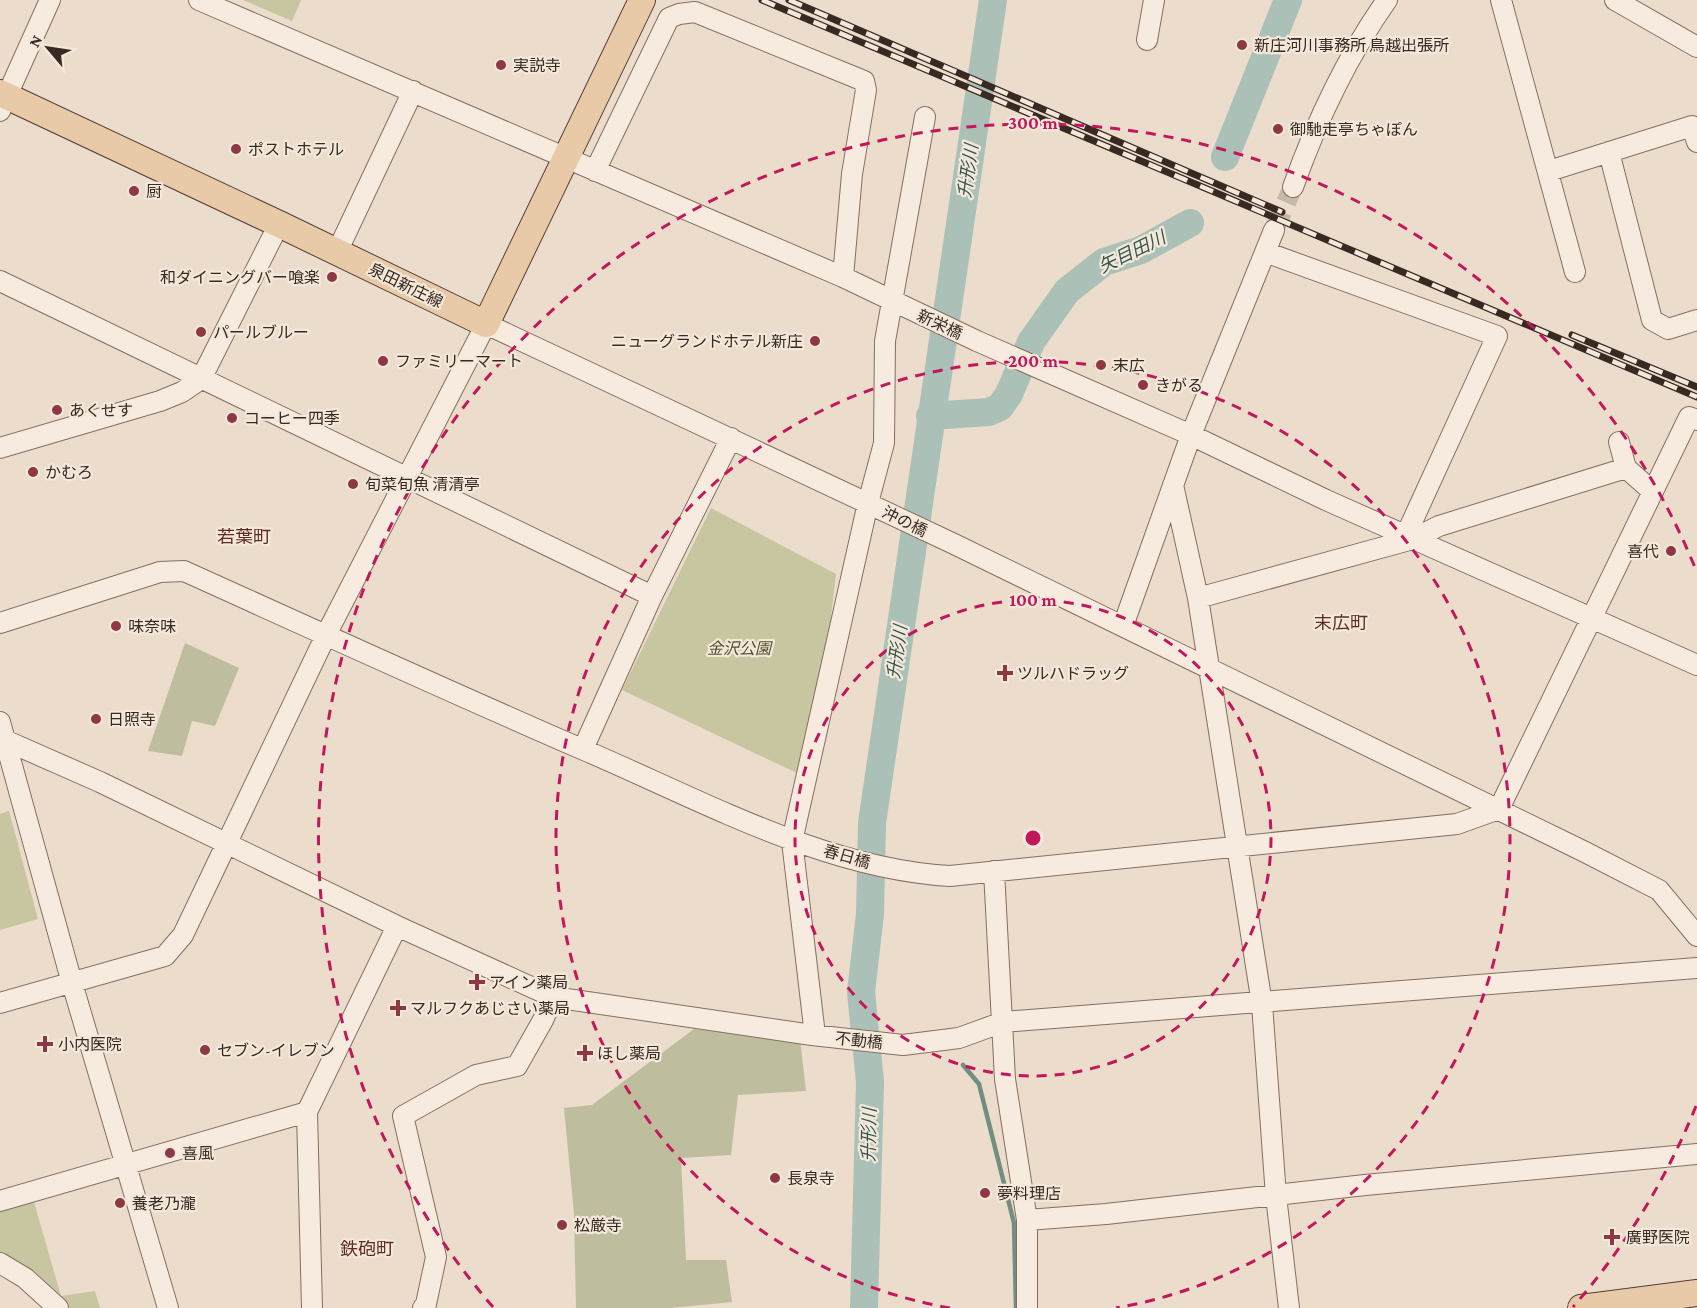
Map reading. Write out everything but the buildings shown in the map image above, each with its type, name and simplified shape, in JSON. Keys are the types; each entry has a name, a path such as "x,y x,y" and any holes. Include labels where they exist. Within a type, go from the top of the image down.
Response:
{"main road":[{"path":"486,324 642,0"},
{"name":"泉田新庄線","path":"2,100 279,224 486,324"},
{"path":"1581,1308 1697,1293"}],"street":[{"path":"2,100 50,0"},
{"name":"新栄橋","path":"199,0 843,277 1036,368 1191,435 1326,500 1697,665"},
{"path":"1147,40 1154,0"},
{"path":"1293,187 1312,133 1336,83 1365,31 1387,0"},
{"path":"1501,0 1550,171 1575,272"},
{"path":"1615,0 1697,47"},
{"path":"595,171 669,18 679,14 695,12 864,81 866,90 852,174 843,277"},
{"path":"337,252 412,91"},
{"path":"815,1035 798,842 868,503 884,443 885,341 897,303 905,236 925,117"},
{"path":"1550,171 1692,126 1697,142"},
{"path":"1609,152 1652,320 1668,329 1697,320"},
{"path":"0,448 160,401 182,392 201,379 279,224"},
{"path":"1123,626 1191,435 1274,230"},
{"path":"1265,252 1497,336 1409,537"},
{"path":"0,281 652,596"},
{"path":"0,1003 165,956 183,935 326,635 486,324"},
{"name":"沖の橋","path":"486,324 942,538 1499,809 1659,890 1697,936"},
{"path":"1499,809 1689,417 1697,420"},
{"path":"583,749 652,596 731,438"},
{"path":"1619,442 1626,468 1652,491"},
{"path":"1198,598 1409,537 1626,468"},
{"path":"1173,485 1198,598 1262,1004 1276,1196 1289,1308"},
{"name":"春日橋","path":"0,623 160,572 184,571 798,842 890,868 920,874 950,876 1457,824 1499,809"},
{"path":"2,734 72,983 168,1308"},
{"name":"不動橋","path":"2,734 398,926 553,997 815,1035 903,1045 959,1038 1003,1022 1262,1004 1697,968"},
{"path":"994,871 1005,1079 1027,1220 1027,1308"},
{"path":"312,1308 307,1112 398,926"},
{"path":"423,1308 426,1304 436,1257 403,1116 476,1075 517,1066 553,997"},
{"path":"0,1201 307,1112"},
{"path":"1027,1220 1697,1154"},
{"path":"0,1263 25,1278 58,1308"}],"green space":[{"path":"243,0 301,0 292,21"},
{"name":"金沢公園","path":"711,508 836,574 815,753 803,776 622,690"},
{"path":"185,643 239,668 215,726 192,721 182,756 148,751"},
{"path":"9,811 38,919 0,930 0,814"},
{"path":"694,1029 800,1039 806,1091 738,1095 731,1155 681,1158 686,1260 726,1260 732,1302 671,1308 576,1308 574,1213 564,1108 592,1105"},
{"path":"34,1202 61,1296 95,1291 100,1308 61,1308 0,1259 0,1210"}],"waterway":[{"name":"升形川","path":"864,1308 870,1082 861,992 870,914 872,823 993,0"},
{"name":"矢目田川","path":"1225,157 1288,0"},
{"name":"矢目田川","path":"930,416 989,412 1000,407 1009,394 1031,342 1067,291 1104,262 1141,250 1190,223"},
{"path":"963,1065 979,1084 1014,1223 1016,1308"}],"tunnel":[{"path":"1274,230 1293,187"}],"railway":[{"path":"762,0 1697,397"},
{"path":"789,0 1282,212"},
{"path":"1572,335 1697,387"}],"place":[{"name":"新庄河川事務所 鳥越出張所","path":"1242,45"},
{"name":"実説寺","path":"501,65"},
{"name":"御馳走亭ちゃぽん","path":"1278,129"},
{"name":"ポストホテル","path":"236,149"},
{"name":"厨","path":"134,191"},
{"name":"和ダイニングバー喰楽","path":"332,277"},
{"name":"パールブルー","path":"201,332"},
{"name":"ニューグランドホテル新庄","path":"815,341"},
{"name":"ファミリーマート","path":"383,361"},
{"name":"末広","path":"1101,365"},
{"name":"きがる","path":"1143,385"},
{"name":"あくせす","path":"57,410"},
{"name":"コーヒー四季","path":"232,418"},
{"name":"かむろ","path":"33,472"},
{"name":"旬菜旬魚 清清亭","path":"353,484"},
{"name":"喜代","path":"1671,551"},
{"name":"味奈味","path":"116,626"},
{"name":"ツルハドラッグ","path":"1005,673"},
{"name":"日照寺","path":"96,719"},
{"name":"アイン薬局","path":"477,982"},
{"name":"マルフクあじさい薬局","path":"398,1008"},
{"name":"小内医院","path":"45,1044"},
{"name":"セブン-イレブン","path":"205,1050"},
{"name":"ほし薬局","path":"585,1053"},
{"name":"喜風","path":"170,1153"},
{"name":"長泉寺","path":"775,1178"},
{"name":"夢料理店","path":"985,1193"},
{"name":"養老乃瀧","path":"120,1203"},
{"name":"松厳寺","path":"562,1225"},
{"name":"廣野医院","path":"1612,1237"}],"district":[{"name":"若葉町","path":"244,537"},
{"name":"末広町","path":"1341,623"},
{"name":"鉄砲町","path":"367,1249"}]}
